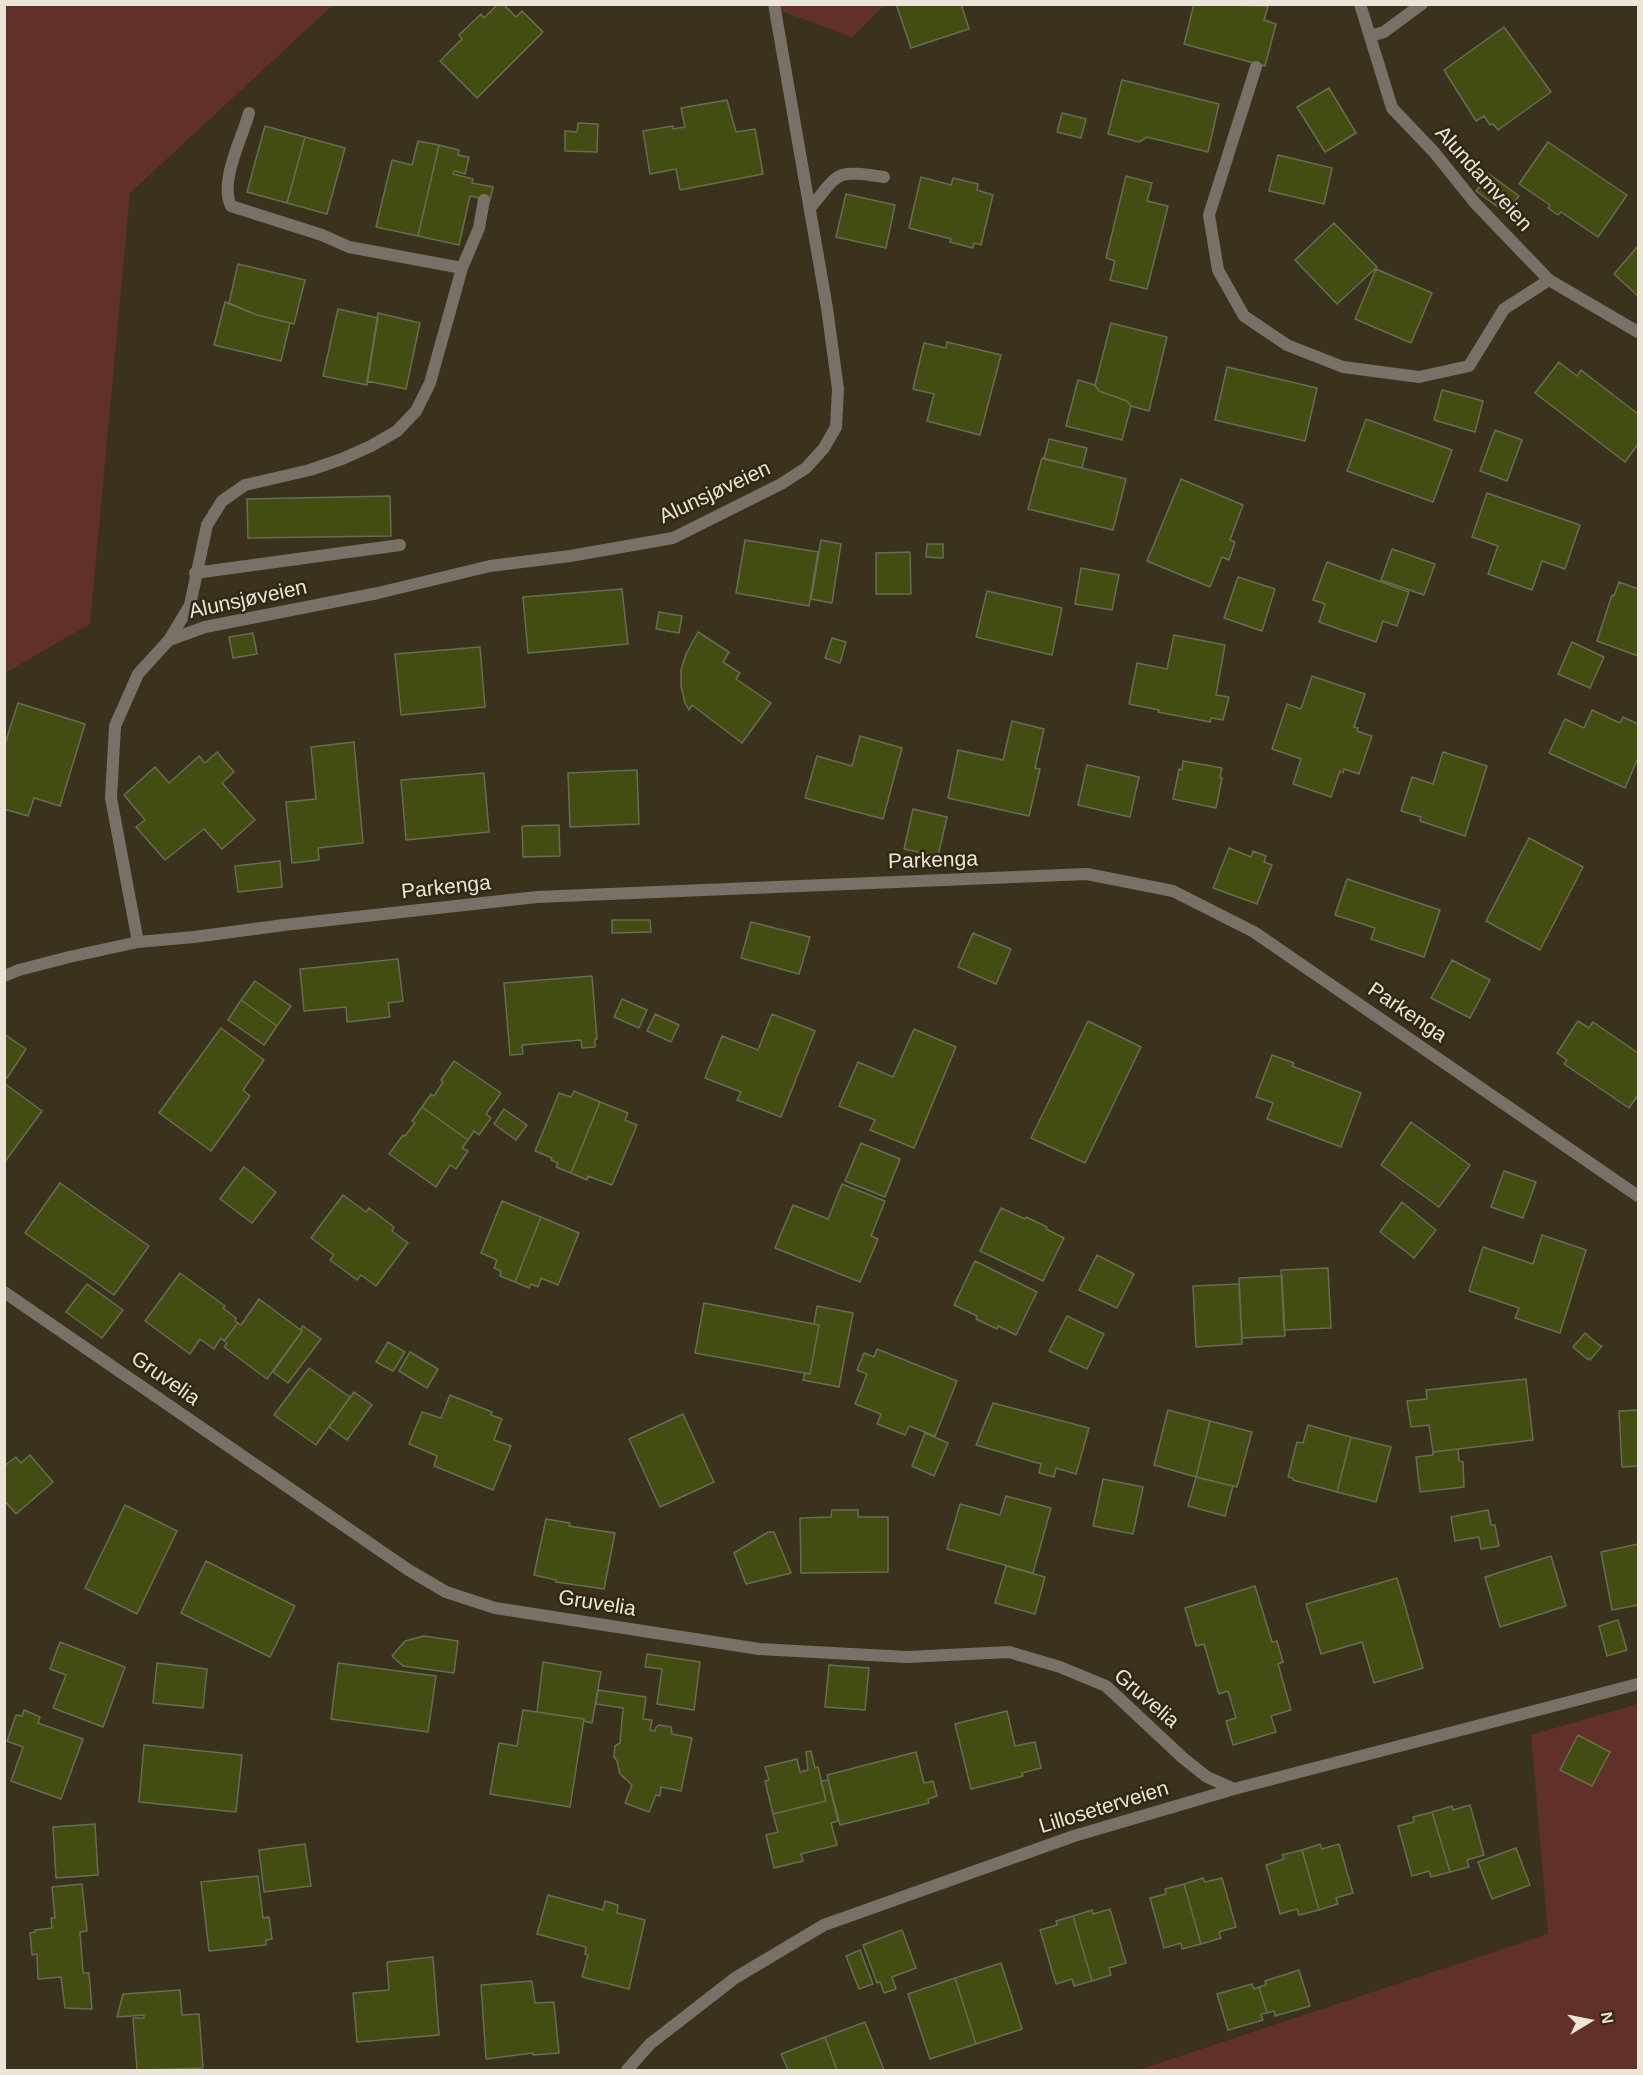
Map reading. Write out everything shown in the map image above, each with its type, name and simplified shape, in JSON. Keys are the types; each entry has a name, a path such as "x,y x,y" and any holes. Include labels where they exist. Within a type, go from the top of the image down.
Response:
{"street":[{"name":"Alunsjøveien","path":"169,640 205,627 378,593 489,566 570,556 673,538 781,484 806,468 824,448 836,427 838,388 827,308 774,4"},
{"name":"Alundamveien","path":"1360,4 1392,108 1434,152 1475,203 1549,280 1638,332"},
{"path":"1370,36 1384,32 1422,4"},
{"path":"1256,67 1209,214 1218,270 1244,316 1287,345 1343,367 1419,377 1469,366 1504,309 1549,280"},
{"path":"249,113 227,179 226,197 231,206 322,235 349,247 462,268"},
{"path":"810,208 836,177 848,172 884,177"},
{"name":"Alunsjøveien","path":"138,942 111,798 115,726 138,674 169,640 190,605 207,525 222,501 245,485 310,470 342,459 397,431 416,411 430,383 462,268 479,228 484,200"},
{"path":"195,573 400,545"},
{"name":"Parkenga","path":"138,942 537,897 1087,874 1173,891 1254,932 1638,1196"},
{"path":"4,976 49,962 138,942"},
{"name":"Gruvelia","path":"4,1292 407,1569 446,1592 495,1608 759,1648 907,1657 1009,1652 1060,1667 1106,1686 1183,1758 1207,1777 1234,1789"},
{"name":"Lilloseterveien","path":"627,2070 650,2044 735,1978 824,1925 1074,1836 1234,1789 1638,1684"}],"shaded area":[{"path":"5,4 333,5 130,193 90,624 5,673"},
{"path":"765,5 885,5 852,37"},
{"path":"1638,1704 1638,2070 1138,2070 1548,1934 1531,1735"}],"building":[{"path":"498,4 503,4 516,17 522,11 543,32 477,98 440,61 462,39 459,35 481,14 484,18"},
{"path":"896,4 961,4 969,29 911,48"},
{"path":"1194,4 1268,6 1264,20 1276,24 1265,66 1184,44"},
{"path":"1504,27 1551,92 1498,130 1493,124 1490,125 1484,116 1476,121 1444,70"},
{"path":"1122,80 1219,104 1208,152 1147,137 1139,142 1108,134"},
{"path":"1329,88 1356,133 1325,152 1297,107"},
{"path":"727,100 736,132 755,129 763,174 680,190 676,169 650,174 643,131 673,126 673,129 685,127 681,108"},
{"path":"1062,113 1086,119 1081,138 1057,132"},
{"path":"578,123 598,124 597,152 565,151 565,131 577,132"},
{"path":"265,126 305,137 287,203 247,192"},
{"path":"305,137 345,148 327,214 287,203"},
{"path":"418,141 439,145 418,236 376,227 392,160 412,165"},
{"path":"1548,142 1627,195 1598,237 1561,212 1558,215 1548,208 1550,205 1519,184"},
{"path":"439,145 459,150 458,155 469,157 465,174 454,171 453,174 473,179 472,183 493,187 490,200 470,196 459,245 418,236"},
{"path":"1278,155 1332,168 1324,204 1269,191"},
{"path":"1489,174 1519,196 1506,213 1476,191"},
{"path":"1126,176 1152,183 1147,201 1168,206 1147,289 1110,280 1115,261 1106,258"},
{"path":"921,177 951,185 953,178 978,184 977,190 993,195 981,245 974,243 973,248 950,242 951,239 909,228"},
{"path":"846,194 895,205 886,248 836,237"},
{"path":"1334,223 1377,267 1337,304 1295,260"},
{"path":"1638,246 1638,296 1614,274"},
{"path":"238,264 305,280 294,324 257,315 229,303"},
{"path":"1376,269 1432,293 1411,343 1355,319"},
{"path":"225,302 257,315 290,323 281,361 214,345"},
{"path":"338,309 378,318 367,385 323,376"},
{"path":"378,313 420,323 406,389 367,381"},
{"path":"1111,323 1167,337 1149,411 1131,406 1127,401 1099,391 1095,385"},
{"path":"947,342 1001,355 980,435 927,421 934,394 913,389 924,343 946,348"},
{"path":"1559,362 1577,376 1581,370 1638,414 1638,444 1625,462 1535,393"},
{"path":"1227,367 1317,388 1305,441 1215,420"},
{"path":"1078,380 1095,385 1099,391 1127,401 1131,406 1122,440 1066,426"},
{"path":"1442,390 1483,401 1475,432 1434,420"},
{"path":"1366,419 1452,450 1433,502 1347,471"},
{"path":"1495,430 1522,440 1507,481 1480,471"},
{"path":"1049,439 1087,448 1082,468 1044,459"},
{"path":"1042,458 1126,479 1113,530 1028,509"},
{"path":"1181,479 1243,505 1230,540 1235,542 1229,560 1222,557 1210,587 1147,561"},
{"path":"1487,493 1580,525 1565,569 1542,561 1532,590 1488,574 1498,546 1472,537"},
{"path":"390,496 391,536 248,538 247,499"},
{"path":"745,540 818,552 809,606 736,593"},
{"path":"821,540 841,544 832,603 811,599"},
{"path":"927,544 943,544 943,558 926,557"},
{"path":"1392,549 1435,564 1424,595 1381,580"},
{"path":"910,552 911,594 876,594 876,553"},
{"path":"1327,562 1409,592 1397,626 1383,621 1376,642 1319,622 1325,604 1313,600"},
{"path":"1081,568 1119,575 1112,610 1075,604"},
{"path":"1238,577 1275,589 1262,631 1224,618"},
{"path":"1619,582 1638,589 1638,656 1597,641 1612,595 1614,596"},
{"path":"622,589 628,644 528,653 523,597"},
{"path":"987,591 1062,608 1052,655 976,637"},
{"path":"659,612 682,616 679,633 656,629"},
{"path":"698,632 729,652 723,662 740,673 736,679 771,703 742,743 692,705 689,710 685,703 681,686 681,670 686,654"},
{"path":"253,633 257,654 233,658 229,637"},
{"path":"1174,635 1225,645 1216,695 1229,697 1223,720 1211,718 1210,722 1129,704 1137,663 1167,669"},
{"path":"832,638 846,642 840,663 825,658"},
{"path":"1572,642 1604,657 1590,688 1558,674"},
{"path":"480,647 485,707 401,715 395,654"},
{"path":"1312,676 1365,694 1354,727 1358,728 1357,731 1372,736 1359,774 1344,769 1343,773 1340,771 1331,797 1293,784 1301,759 1272,749 1287,704 1301,709"},
{"path":"18,703 85,724 60,806 34,798 28,816 4,809 4,747"},
{"path":"1592,710 1620,723 1623,717 1638,724 1638,758 1625,788 1549,753 1565,719 1584,728"},
{"path":"1012,721 1044,729 1035,768 1040,769 1029,816 948,798 958,750 1003,760"},
{"path":"860,736 902,748 883,819 805,798 817,756 852,766"},
{"path":"354,742 363,843 318,848 319,860 292,863 286,802 316,799 311,747"},
{"path":"217,752 234,772 222,783 255,820 222,849 204,829 165,860 136,827 145,820 124,795 155,767 169,783 199,756 205,763"},
{"path":"1443,752 1487,766 1465,836 1420,821 1421,817 1401,811 1412,777 1433,784"},
{"path":"1183,761 1222,768 1216,808 1173,799 1179,769 1182,770"},
{"path":"1087,765 1139,777 1130,817 1078,805"},
{"path":"637,770 639,824 570,827 568,773"},
{"path":"484,773 489,832 406,840 401,780"},
{"path":"913,809 947,817 938,856 904,849"},
{"path":"559,825 560,856 523,857 522,826"},
{"path":"1529,838 1583,867 1540,950 1486,921"},
{"path":"1229,848 1251,857 1253,851 1266,856 1264,862 1272,865 1257,904 1213,888"},
{"path":"280,861 282,887 238,892 235,866"},
{"path":"1347,879 1440,910 1424,957 1371,939 1375,928 1335,915"},
{"path":"612,920 650,920 651,932 612,933"},
{"path":"751,922 810,937 799,974 741,958"},
{"path":"973,933 1011,949 996,984 958,967"},
{"path":"398,959 403,1001 388,1003 390,1017 347,1022 346,1007 304,1011 300,969"},
{"path":"1452,960 1490,980 1470,1018 1431,998"},
{"path":"592,976 597,1039 595,1039 595,1047 582,1048 581,1040 522,1045 523,1054 510,1055 504,983"},
{"path":"255,981 291,1006 277,1026 241,1000"},
{"path":"622,999 647,1010 639,1028 614,1017"},
{"path":"241,1000 277,1026 264,1045 228,1020"},
{"path":"655,1014 679,1025 671,1042 647,1031"},
{"path":"772,1014 815,1031 781,1117 737,1100 741,1092 705,1078 722,1036 758,1050"},
{"path":"1088,1021 1141,1047 1085,1163 1031,1138"},
{"path":"1578,1021 1589,1028 1593,1022 1638,1053 1638,1095 1629,1108 1564,1064 1567,1060 1557,1053"},
{"path":"221,1028 264,1060 243,1090 250,1096 211,1151 159,1113"},
{"path":"914,1029 956,1047 914,1148 870,1130 875,1120 839,1106 858,1062 893,1077"},
{"path":"4,1034 26,1049 7,1078 4,1076"},
{"path":"1272,1055 1294,1063 1292,1066 1361,1093 1341,1147 1267,1119 1273,1103 1256,1097"},
{"path":"454,1061 501,1093 486,1114 491,1118 479,1135 474,1131 468,1140 422,1107 431,1094 434,1096 443,1082 441,1080"},
{"path":"4,1083 42,1111 4,1163"},
{"path":"574,1091 600,1102 571,1173 556,1167 558,1163 551,1160 552,1158 535,1151 559,1093 571,1097"},
{"path":"600,1102 628,1113 625,1120 637,1125 612,1185 588,1176 587,1180 571,1173"},
{"path":"422,1107 468,1140 462,1148 468,1151 456,1169 450,1165 436,1187 389,1154 415,1123 412,1121"},
{"path":"504,1109 527,1125 516,1140 494,1124"},
{"path":"1411,1122 1470,1165 1439,1207 1381,1165"},
{"path":"861,1143 900,1159 885,1197 845,1181"},
{"path":"244,1167 276,1192 252,1223 220,1199"},
{"path":"1504,1171 1536,1182 1523,1218 1491,1207"},
{"path":"60,1183 149,1246 114,1295 25,1233"},
{"path":"842,1184 885,1201 871,1236 878,1239 860,1282 775,1248 793,1205 828,1219"},
{"path":"343,1195 366,1212 369,1208 394,1227 392,1231 408,1243 376,1286 361,1275 357,1280 330,1260 334,1255 311,1238"},
{"path":"502,1201 541,1217 515,1282 500,1276 501,1271 494,1268 497,1260 481,1253"},
{"path":"1402,1202 1436,1230 1414,1258 1380,1232"},
{"path":"1001,1208 1047,1227 1046,1229 1064,1238 1043,1281 980,1251"},
{"path":"541,1217 579,1233 558,1285 541,1278 538,1287 531,1284 529,1288 515,1282"},
{"path":"1542,1235 1586,1250 1560,1333 1515,1318 1519,1308 1469,1291 1483,1247 1533,1264"},
{"path":"1097,1255 1134,1274 1117,1308 1079,1290"},
{"path":"975,1261 1037,1292 1016,1335 976,1319 977,1316 954,1305"},
{"path":"1328,1268 1331,1328 1284,1330 1281,1270"},
{"path":"180,1273 225,1306 223,1308 236,1318 235,1321 238,1323 224,1341 221,1338 214,1349 200,1339 190,1354 145,1321"},
{"path":"1282,1276 1285,1336 1242,1338 1239,1278"},
{"path":"87,1284 123,1310 102,1338 66,1312"},
{"path":"1239,1284 1242,1344 1196,1347 1193,1286"},
{"path":"259,1299 302,1331 267,1379 224,1347 227,1343 224,1341 238,1323 241,1325"},
{"path":"704,1303 819,1325 810,1374 695,1353"},
{"path":"817,1306 853,1313 839,1387 803,1380 805,1373 810,1374 819,1325 814,1324"},
{"path":"1067,1316 1104,1334 1087,1369 1049,1351"},
{"path":"303,1326 321,1339 288,1383 273,1372 302,1331"},
{"path":"1585,1333 1602,1346 1590,1360 1573,1347"},
{"path":"388,1342 405,1352 393,1371 376,1362"},
{"path":"877,1349 957,1381 935,1436 909,1426 905,1435 877,1424 881,1414 855,1404 867,1374 857,1370 864,1353 874,1357"},
{"path":"410,1352 438,1369 427,1388 399,1371"},
{"path":"309,1368 350,1397 316,1445 274,1415"},
{"path":"1526,1379 1533,1440 1433,1452 1429,1425 1411,1427 1407,1401 1427,1399 1426,1390"},
{"path":"354,1392 372,1405 347,1440 329,1427"},
{"path":"450,1395 492,1412 491,1415 502,1419 494,1440 511,1446 493,1490 434,1466 437,1456 409,1444 422,1412 441,1418"},
{"path":"993,1403 1089,1428 1076,1474 1056,1468 1054,1477 1039,1473 1041,1464 976,1445"},
{"path":"1168,1410 1210,1421 1196,1477 1154,1465"},
{"path":"1638,1410 1638,1466 1622,1467 1619,1411"},
{"path":"683,1414 714,1482 660,1507 629,1439"},
{"path":"1210,1421 1252,1432 1237,1487 1196,1477"},
{"path":"1308,1425 1351,1437 1337,1492 1288,1477 1297,1442 1303,1443"},
{"path":"925,1433 948,1443 934,1476 912,1466"},
{"path":"1351,1437 1391,1447 1376,1502 1337,1492"},
{"path":"1458,1449 1459,1461 1463,1462 1464,1487 1420,1492 1416,1457"},
{"path":"30,1455 53,1482 16,1514 4,1500 4,1466 16,1457 21,1463"},
{"path":"1196,1477 1233,1486 1225,1516 1188,1506"},
{"path":"1103,1479 1143,1487 1133,1534 1093,1526"},
{"path":"1006,1496 1051,1508 1033,1573 947,1549 960,1504 1000,1515"},
{"path":"125,1505 177,1531 137,1614 85,1588"},
{"path":"832,1510 858,1510 858,1517 888,1517 888,1572 801,1573 800,1518 831,1517"},
{"path":"1488,1510 1491,1525 1495,1525 1499,1546 1481,1549 1479,1537 1455,1541 1451,1517"},
{"path":"546,1519 570,1523 569,1526 615,1533 604,1589 556,1582 556,1580 534,1575"},
{"path":"768,1532 774,1532 791,1573 746,1584 734,1553"},
{"path":"1638,1544 1638,1605 1612,1610 1601,1552"},
{"path":"1551,1556 1566,1606 1500,1627 1485,1577"},
{"path":"206,1561 295,1606 270,1657 181,1613"},
{"path":"1006,1566 1045,1577 1035,1614 995,1603"},
{"path":"1397,1578 1423,1668 1374,1683 1362,1642 1321,1654 1306,1604"},
{"path":"1255,1586 1272,1642 1277,1641 1283,1662 1278,1664 1291,1710 1271,1716 1276,1732 1233,1745 1226,1721 1236,1718 1228,1691 1219,1694 1204,1644 1196,1646 1185,1608"},
{"path":"1618,1620 1627,1650 1607,1656 1599,1626"},
{"path":"424,1636 458,1641 454,1673 403,1666 392,1656 405,1641"},
{"path":"60,1642 125,1667 103,1727 53,1708 66,1675 50,1669"},
{"path":"647,1654 700,1662 694,1710 657,1704 662,1669 645,1667"},
{"path":"543,1662 601,1672 592,1723 584,1719 537,1712"},
{"path":"157,1663 207,1669 203,1708 153,1703"},
{"path":"338,1663 436,1676 428,1732 331,1719"},
{"path":"829,1665 869,1668 865,1710 825,1707"},
{"path":"598,1690 646,1697 643,1719 652,1720 650,1730 655,1731 659,1725 671,1727 672,1734 692,1738 681,1791 661,1787 660,1796 656,1795 649,1812 625,1803 632,1785 620,1774 614,1757 615,1746 620,1743 623,1708 596,1704"},
{"path":"24,1710 40,1717 38,1723 83,1739 61,1799 11,1781 23,1747 7,1741 16,1715 22,1716"},
{"path":"523,1710 584,1719 570,1807 490,1794 499,1743 517,1746"},
{"path":"1007,1711 1015,1746 1035,1742 1041,1768 1022,1773 1023,1776 971,1789 955,1724"},
{"path":"1578,1735 1610,1752 1592,1786 1560,1770"},
{"path":"144,1745 242,1755 236,1812 139,1802"},
{"path":"811,1751 815,1768 818,1767 826,1801 773,1814 765,1781 769,1780 765,1767 797,1759 800,1772 808,1770 806,1752"},
{"path":"916,1752 924,1783 933,1781 937,1796 928,1799 929,1803 840,1825 827,1775"},
{"path":"828,1780 838,1821 831,1823 837,1845 801,1854 803,1861 774,1868 766,1835 778,1832 773,1814 826,1801 821,1781"},
{"path":"1470,1805 1484,1855 1467,1860 1469,1867 1450,1872 1432,1812 1452,1806 1453,1810"},
{"path":"1432,1812 1450,1872 1431,1877 1429,1871 1412,1876 1398,1826 1414,1822 1413,1817"},
{"path":"95,1824 98,1875 56,1878 53,1827"},
{"path":"305,1844 311,1886 264,1892 259,1850"},
{"path":"1320,1844 1322,1849 1339,1844 1353,1893 1336,1898 1338,1904 1319,1910 1302,1850"},
{"path":"1516,1848 1530,1885 1492,1899 1478,1862"},
{"path":"1302,1850 1319,1910 1299,1915 1297,1909 1280,1914 1266,1865 1284,1859 1282,1855"},
{"path":"258,1876 263,1918 269,1917 272,1939 266,1940 266,1945 209,1951 201,1882"},
{"path":"1203,1878 1205,1882 1222,1878 1236,1927 1219,1932 1221,1938 1201,1944 1184,1884"},
{"path":"82,1884 87,1931 80,1932 83,1973 89,1973 92,2009 65,2008 61,1977 38,1979 37,1954 32,1955 30,1933 35,1930 52,1928 51,1918 55,1918 52,1887"},
{"path":"1184,1884 1201,1944 1182,1949 1181,1943 1164,1948 1150,1898 1166,1894 1165,1889"},
{"path":"548,1895 603,1910 605,1901 618,1905 617,1913 645,1920 629,1989 582,1977 588,1955 585,1954 586,1947 537,1934"},
{"path":"1110,1909 1126,1963 1109,1968 1111,1975 1092,1981 1073,1916 1092,1910 1093,1914"},
{"path":"1073,1916 1092,1981 1074,1986 1072,1979 1056,1984 1040,1930 1057,1925 1056,1921"},
{"path":"902,1930 916,1968 892,1977 896,1989 884,1993 880,1982 877,1983 863,1945"},
{"path":"860,1950 873,1984 859,1989 846,1956"},
{"path":"433,1957 439,2035 357,2042 353,1993 389,1990 387,1962"},
{"path":"1001,1963 1022,2029 976,2044 955,1978"},
{"path":"1299,1970 1310,2006 1275,2016 1274,2011 1267,2013 1259,1987 1266,1985 1265,1981"},
{"path":"955,1978 976,2044 930,2059 908,1994"},
{"path":"532,1981 535,2003 554,2002 559,2053 533,2055 533,2053 486,2059 481,1985"},
{"path":"1252,1984 1254,1989 1259,1987 1267,2013 1261,2014 1263,2020 1228,2030 1217,1994"},
{"path":"180,1990 182,2015 199,2014 203,2068 137,2070 133,2018 144,2018 144,2015 117,2017 123,1994"},
{"path":"865,2022 884,2070 837,2070 825,2037"},
{"path":"825,2037 837,2070 788,2070 781,2054"}]}
